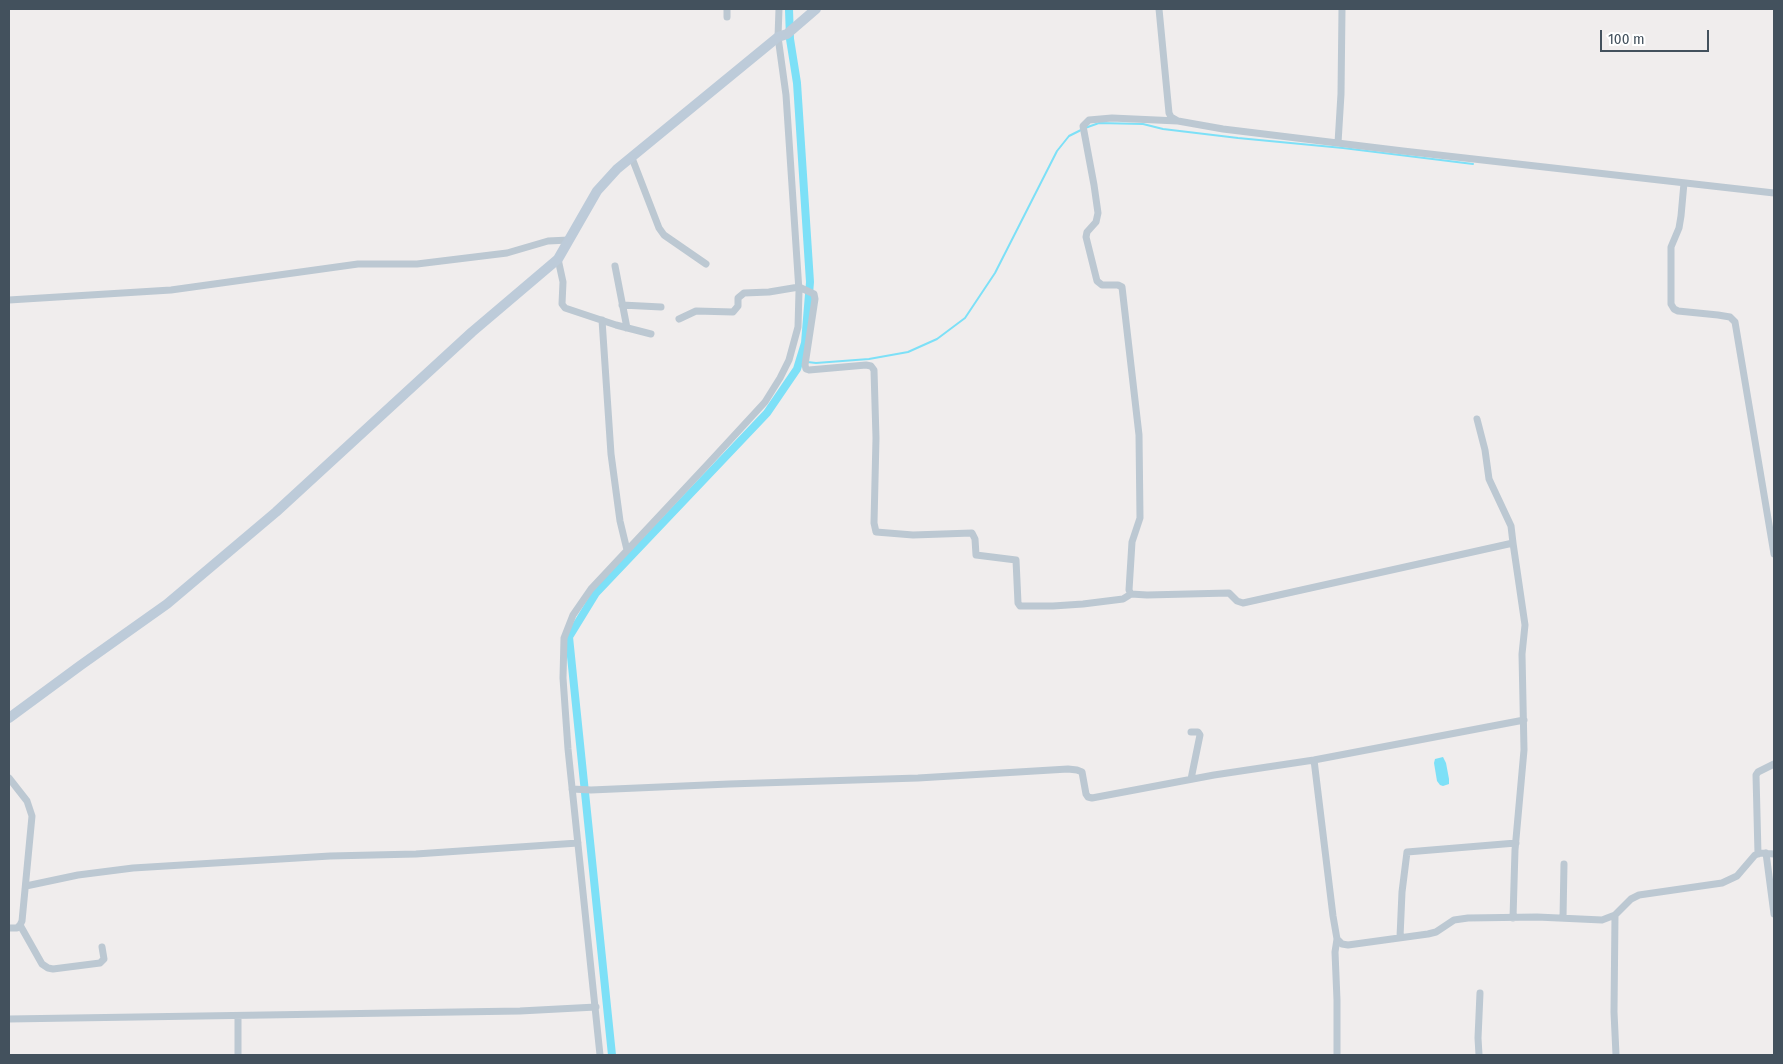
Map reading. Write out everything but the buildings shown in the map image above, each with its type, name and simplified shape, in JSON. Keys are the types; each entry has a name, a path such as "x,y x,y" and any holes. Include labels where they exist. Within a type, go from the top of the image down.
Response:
{"main road":[{"path":"9,718 80,664 167,604 276,512 472,332 558,259 597,191 617,169 816,9"}],"street":[{"path":"726,9 727,17"},
{"path":"600,1055 572,789 563,678 565,633 573,615 590,589 765,402 775,388 789,360 798,327 802,288 786,95 786,34 779,9"},
{"path":"1159,9 1169,112 1171,117 1178,121"},
{"path":"1338,142 1342,94 1342,9"},
{"path":"1131,594 1128,588 1130,553 1140,518 1139,435 1122,287 1102,284 1097,281 1086,237 1087,232 1096,222 1098,213 1084,128 1089,120 1112,118 1178,121 1223,129 1338,142 1684,188 1774,193"},
{"path":"632,158 659,228 664,235 706,264"},
{"path":"1684,188 1680,224 1671,246 1671,304 1678,311 1718,314 1730,317 1735,322 1774,554"},
{"path":"9,300 170,290 358,264 417,264 507,253 548,241 569,240"},
{"path":"558,259 563,282 562,304 565,308 650,334"},
{"path":"615,266 626,328"},
{"path":"679,319 696,311 734,312 738,306 738,298 744,293 802,288 814,294 806,369 866,365 873,368 876,438 874,522 876,532 914,535 972,532 975,539 976,555 1016,560 1018,603 1020,606 1083,604 1122,599 1131,594 1224,592 1230,593 1237,601 1244,602 1513,543"},
{"path":"622,305 661,307"},
{"path":"602,320 611,454 620,521 627,550"},
{"path":"1477,419 1485,450 1489,479 1511,526 1525,624 1522,654 1524,720 1522,789 1516,843 1513,918"},
{"path":"572,789 581,791 918,778 1068,769 1082,772 1086,794 1092,798 1191,779 1314,760 1524,720"},
{"path":"1191,732 1198,732 1200,735 1191,779"},
{"path":"1314,760 1337,939 1335,952 1337,1055"},
{"path":"1337,939 1340,943 1348,945 1420,936 1436,932 1456,920 1468,918 1602,920 1615,915 1631,899 1639,894 1722,883 1737,876 1758,854 1756,776 1758,772 1774,764"},
{"path":"9,778 28,801 32,816 22,921 17,928 9,928"},
{"path":"26,886 78,875 133,868 330,856 416,854 578,843"},
{"path":"1400,937 1402,892 1407,852 1516,843"},
{"path":"1758,854 1770,854 1774,914"},
{"path":"1563,918 1564,864"},
{"path":"1615,915 1614,1012 1616,1055"},
{"path":"20,925 42,964 48,968 100,963 104,959 102,947"},
{"path":"1479,1055 1480,993"},
{"path":"9,1019 520,1011 596,1007"},
{"path":"238,1016 238,1055"}],"water":[{"path":"1443,757 1446,763 1449,784 1443,786 1437,781 1434,763 1435,759"}],"waterway":[{"path":"612,1055 569,637 596,593 767,413 797,369 805,343 810,282 797,83 790,39 789,9"},
{"path":"1085,128 1099,123 1143,124 1163,129 1473,164"},
{"path":"799,361 816,363 869,359 908,352 937,339 965,318 995,273 1057,151 1069,136 1081,130"}]}
